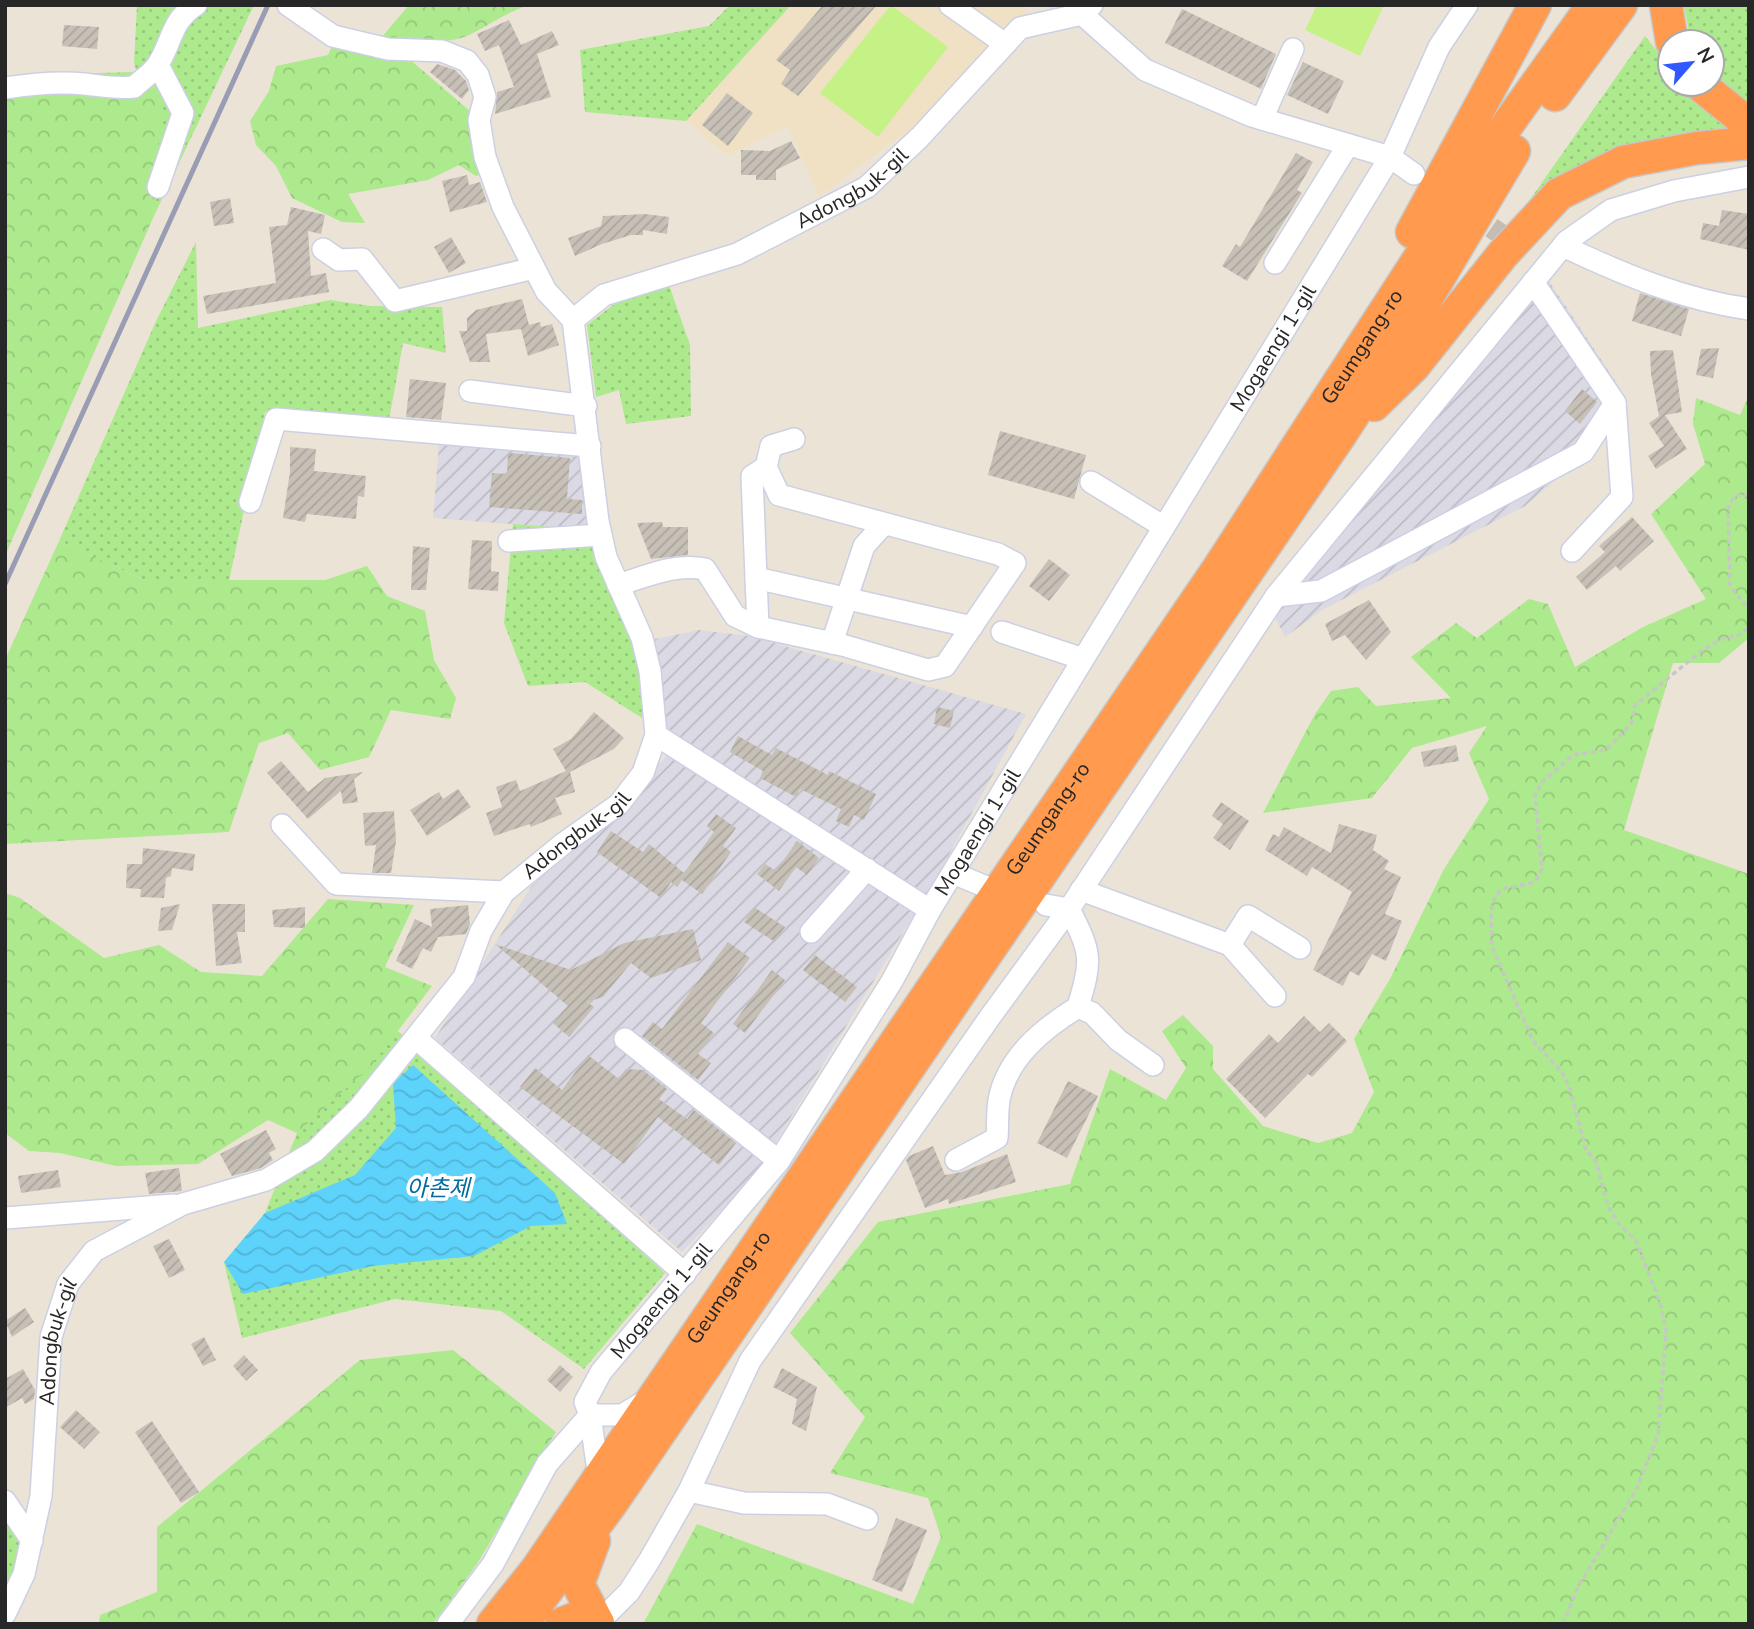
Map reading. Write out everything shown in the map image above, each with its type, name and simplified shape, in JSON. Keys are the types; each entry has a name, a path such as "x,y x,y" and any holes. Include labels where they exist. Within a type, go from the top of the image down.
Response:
{"highway":[{"path":"1220,566 1227,539 1440,187 1460,142 1535,5"},
{"name":"Geumgang-ro","path":"493,1624 605,1491 659,1392 1220,566 1490,149 1592,5"},
{"name":"Geumgang-ro","path":"522,1624 605,1491 1339,436 1402,340 1510,157 1621,5"},
{"path":"1667,5 1670,28"},
{"path":"1716,98 1741,118 1749,119"},
{"path":"1339,436 1413,367 1503,254 1559,194 1623,162 1697,148 1749,143"},
{"path":"598,1623 578,1584 605,1491"},
{"path":"561,1624 579,1617 598,1623"}],"street":[{"path":"5,88 38,83 85,84 101,89 134,87 158,65 166,43 185,12 196,5"},
{"path":"288,5 334,36 388,50 442,51 467,61 478,75 485,97 479,120 485,157 503,207 546,291 573,320"},
{"path":"950,5 1005,44"},
{"name":"Mogaengi 1-gil","path":"605,1491 585,1402 601,1372 779,1161 892,981 930,910 1390,157 1439,47 1467,5"},
{"path":"1087,10 1145,70 1262,119 1390,157 1414,174"},
{"name":"Adongbuk-gil","path":"5,1218 183,1204 266,1180 315,1152 359,1108 464,977 481,931 504,892 564,843 618,804 643,773 656,735 650,671 642,638 618,585 601,535 573,320 604,295 737,254 866,187 920,137 1020,28 1087,10"},
{"path":"1262,119 1293,49"},
{"path":"158,65 183,113 158,187"},
{"path":"1275,262 1348,145"},
{"path":"598,1623 629,1592 689,1491 750,1361 982,1028 1069,909 1276,596 1563,246 1611,210 1674,191 1749,177"},
{"path":"1563,246 1626,276 1724,306 1749,309"},
{"path":"323,249 339,260 362,259 395,301 534,268"},
{"path":"1522,249 1615,403 1622,497 1572,551"},
{"path":"470,391 586,406"},
{"path":"1276,596 1321,592 1583,452 1615,403"},
{"path":"250,502 276,419 590,446"},
{"path":"618,585 669,569 688,566 705,569 735,616 758,627 832,643 928,670 945,666 1015,563 998,554 779,495 766,467 771,446 794,439"},
{"path":"758,627 752,476 766,467"},
{"path":"1091,482 1164,527"},
{"path":"832,643 864,546 883,525"},
{"path":"509,541 601,535"},
{"path":"756,578 972,627"},
{"path":"1002,632 1083,659"},
{"path":"656,735 930,910"},
{"path":"282,825 336,884 504,892"},
{"path":"811,932 867,869"},
{"path":"953,873 984,886"},
{"path":"1082,890 1230,945 1275,996"},
{"path":"1046,905 1069,909"},
{"path":"956,1160 997,1138 999,1100 1008,1073 1030,1043 1051,1024 1078,1007 1090,968 1084,940 1069,909"},
{"path":"1230,945 1248,916 1300,948"},
{"path":"1078,1007 1092,1013 1118,1040 1153,1065"},
{"path":"415,1038 685,1274"},
{"path":"625,1040 779,1161"},
{"name":"Adongbuk-gil","path":"5,1614 24,1574 41,1496 51,1337 68,1284 94,1251 183,1204"},
{"path":"449,1624 494,1564 547,1464 590,1415 622,1415 659,1392"},
{"path":"689,1491 744,1503 827,1504 867,1519"},
{"path":"5,1501 32,1541"}],"path":[{"path":"1749,495 1735,495 1728,507 1727,523 1730,537 1730,586 1749,609"},
{"path":"1563,1624 1578,1587 1619,1513 1636,1490 1658,1435 1666,1331 1660,1302 1636,1241 1620,1225 1608,1206 1596,1161 1586,1150 1570,1089 1562,1072 1533,1041 1492,947 1491,912 1495,897 1502,889 1535,882 1542,869 1535,794 1542,782 1573,755 1606,750 1631,724 1635,705 1704,649 1722,639 1739,635 1749,627"}],"shaded area":[{"path":"791,5 1023,5 1028,15 916,124 819,197 788,126 728,156 686,121"},
{"path":"1549,281 1620,388 1606,437 1525,506 1322,610 1285,637 1274,615"},
{"path":"439,444 584,452 588,530 433,518"},
{"path":"699,630 749,636 1026,714 934,882 755,1176 682,1252 435,1038 531,887 666,757 655,639"}],"green space":[{"path":"254,5 153,218 157,157 134,62 137,6"},
{"path":"409,5 529,5 469,35 448,41 381,38"},
{"path":"730,5 791,5 686,121 585,112 580,50 709,26"},
{"path":"891,5 948,47 878,137 820,93"},
{"path":"1317,5 1384,5 1360,56 1305,30"},
{"path":"1684,5 1749,5 1749,106 1726,90 1726,28 1688,28"},
{"path":"1645,36 1656,50 1656,98 1705,98 1749,130 1581,170 1531,198"},
{"path":"332,46 407,57 471,112 484,174 476,176 459,165 428,180 348,194 365,223 342,222 292,198 276,166 256,145 250,121 269,91 276,66 328,55"},
{"path":"136,72 162,92 153,218 5,556 5,80 15,75"},
{"path":"196,242 198,328 330,300 370,306 442,307 446,353 403,343 389,420 265,412 229,581 144,580 59,541 157,319"},
{"path":"669,285 690,345 691,416 626,424 619,390 596,397 587,325 613,305"},
{"path":"1749,395 1749,638 1719,663 1673,663 1624,830 1749,874 1749,1624 643,1624 697,1524 913,1604 941,1537 928,1498 830,1473 865,1417 790,1333 878,1222 1070,1184 1110,1069 1166,1100 1186,1068 1162,1031 1183,1015 1213,1046 1213,1069 1263,1126 1318,1143 1352,1133 1374,1092 1354,1039 1390,979 1444,869 1489,799 1469,753 1487,726 1412,748 1372,798 1263,813 1315,714 1331,691 1358,687 1376,706 1451,698 1411,657 1456,623 1477,638 1529,599 1548,604 1575,667 1643,627 1706,599 1651,514 1705,464 1693,424 1696,398 1740,415"},
{"path":"513,524 588,530 620,606 645,681 642,718 585,682 528,686 504,623"},
{"path":"59,541 144,580 325,580 367,566 387,596 425,611 434,660 456,698 450,719 391,710 369,757 320,770 288,733 259,743 229,832 5,844 5,660"},
{"path":"5,893 20,898 104,958 159,945 201,972 262,976 328,899 414,905 385,967 432,986 372,1065 297,1133 268,1120 198,1164 116,1166 60,1153 29,1151 5,1133"},
{"path":"398,1031 665,1273 584,1369 501,1311 395,1299 242,1338 224,1262 265,1213 297,1133"},
{"path":"453,1350 556,1432 477,1564 433,1624 99,1624 100,1615 157,1592 157,1527 360,1360"},
{"path":"5,1518 28,1554 5,1599"}],"water":[{"name":"아촌제","path":"413,1065 555,1193 567,1224 531,1226 474,1256 373,1266 243,1294 224,1262 265,1213 355,1175 396,1128 393,1083"}],"building":[{"path":"823,5 877,5 798,96 781,84 790,70 776,60"},
{"path":"1182,9 1276,54 1261,89 1165,43"},
{"path":"509,20 521,45 552,31 559,45 537,54 551,97 495,114 497,92 514,87 499,45 485,51 477,34"},
{"path":"64,25 99,27 97,49 62,46"},
{"path":"1303,62 1344,81 1328,114 1287,95"},
{"path":"437,64 455,70 466,81 469,90 462,99 430,72"},
{"path":"727,93 753,113 728,146 702,125"},
{"path":"791,141 800,158 776,170 776,180 756,180 756,175 741,175 741,150 770,151"},
{"path":"1296,153 1313,162 1297,190 1302,193 1247,281 1222,266 1236,244 1240,247"},
{"path":"467,175 469,185 480,182 487,202 450,212 442,181"},
{"path":"230,198 234,223 214,226 210,202"},
{"path":"291,207 325,215 321,234 308,231 311,276 326,273 329,292 207,314 203,296 276,283 269,227 287,225"},
{"path":"1722,210 1749,214 1749,250 1700,239 1703,223 1719,226"},
{"path":"645,214 669,217 667,234 643,230 643,235 631,235 575,256 568,238 601,226 603,216"},
{"path":"451,237 466,263 449,273 434,247"},
{"path":"1640,293 1689,309 1681,336 1632,321"},
{"path":"522,299 529,325 540,322 541,327 552,324 559,345 528,356 521,329 486,334 490,362 470,362 459,331 467,331 467,318 476,310"},
{"path":"1719,348 1713,378 1696,375 1701,349"},
{"path":"1673,350 1682,412 1665,415 1687,449 1656,469 1648,456 1664,446 1649,423 1659,416 1651,374 1650,351"},
{"path":"410,379 446,383 441,420 406,417"},
{"path":"1582,389 1597,402 1580,424 1565,411"},
{"path":"1000,431 1086,455 1074,499 988,475"},
{"path":"290,447 316,449 314,471 366,476 364,497 358,496 356,519 307,514 305,522 283,518 290,472"},
{"path":"508,453 570,458 567,499 582,500 582,514 489,507 492,473 507,474"},
{"path":"1632,517 1654,541 1620,571 1616,566 1587,590 1576,577 1605,552 1599,546"},
{"path":"662,522 663,527 688,527 688,555 651,559 637,523"},
{"path":"472,540 492,541 491,571 499,572 498,591 468,589"},
{"path":"413,546 430,548 426,590 411,590"},
{"path":"1049,559 1070,575 1049,601 1029,586"},
{"path":"1369,600 1391,632 1366,660 1345,635 1332,641 1325,624"},
{"path":"937,707 954,711 950,728 934,724"},
{"path":"594,712 624,738 614,749 570,772 575,792 555,798 562,814 531,827 530,824 494,836 486,813 502,807 496,787 516,780 520,791 566,771 553,749 571,739"},
{"path":"738,736 772,755 776,748 828,775 829,771 876,794 864,820 854,815 849,827 836,821 841,809 800,789 796,797 760,778 763,771 730,752"},
{"path":"1456,745 1459,761 1424,767 1421,752"},
{"path":"281,761 308,792 325,778 363,772 354,779 358,802 343,804 341,791 308,819 267,773"},
{"path":"458,789 471,807 427,836 410,810 439,792 443,799"},
{"path":"1221,802 1249,821 1230,850 1213,838 1223,824 1212,816"},
{"path":"394,811 396,841 391,873 372,873 376,845 365,846 363,813"},
{"path":"716,814 736,828 723,846 731,852 702,894 682,880 677,887 671,882 661,898 597,852 611,831 643,852 649,844 684,873 714,832 707,826"},
{"path":"1339,824 1377,835 1373,850 1389,861 1384,869 1401,877 1385,914 1402,921 1386,961 1372,954 1359,976 1350,971 1343,986 1313,970 1352,892 1312,867 1307,876 1265,850 1273,834 1279,837 1284,827 1331,853"},
{"path":"797,841 819,858 807,875 796,867 779,891 757,874 765,864 776,871"},
{"path":"143,848 195,854 193,871 172,868 171,876 166,878 164,898 140,897 141,889 126,888 127,864 142,864"},
{"path":"180,904 172,930 158,931 161,908"},
{"path":"212,904 245,904 245,932 237,932 242,963 216,966"},
{"path":"468,905 470,924 466,934 438,937 431,952 423,948 412,969 396,961 415,919 432,927 430,909"},
{"path":"305,907 305,928 274,927 272,910"},
{"path":"754,907 785,927 775,942 744,922"},
{"path":"693,929 701,960 651,978 631,963 603,997 587,1002 594,1007 569,1037 553,1023 568,1006 495,944 571,970 624,943"},
{"path":"728,942 750,958 701,1023 714,1033 698,1054 711,1063 698,1080 642,1036 653,1022 662,1029"},
{"path":"815,955 857,987 845,1002 803,970"},
{"path":"772,970 785,980 745,1033 733,1024"},
{"path":"1304,1016 1320,1032 1329,1023 1347,1041 1312,1077 1308,1074 1265,1118 1226,1079 1269,1034 1278,1043"},
{"path":"588,1055 619,1079 626,1069 643,1070 667,1089 659,1099 687,1119 694,1110 736,1143 719,1165 658,1117 624,1164 520,1087 535,1068 562,1090"},
{"path":"1068,1081 1098,1096 1067,1158 1037,1143"},
{"path":"266,1130 276,1149 269,1153 273,1160 261,1168 232,1176 220,1154"},
{"path":"933,1146 945,1175 962,1172 1007,1154 1016,1182 949,1204 948,1199 925,1208 906,1160 909,1156"},
{"path":"179,1168 182,1191 149,1194 145,1173"},
{"path":"58,1170 61,1187 21,1193 18,1176"},
{"path":"169,1239 185,1270 169,1278 153,1246"},
{"path":"25,1308 34,1322 12,1337 5,1321"},
{"path":"204,1337 216,1360 203,1366 191,1344"},
{"path":"244,1355 258,1370 246,1381 233,1366"},
{"path":"560,1365 573,1377 560,1392 547,1380"},
{"path":"782,1368 817,1387 806,1431 792,1424 797,1399 773,1387"},
{"path":"23,1369 35,1390 34,1399 25,1404 22,1398 5,1408 5,1379"},
{"path":"76,1410 100,1432 84,1449 60,1427"},
{"path":"152,1421 199,1492 181,1503 135,1432"},
{"path":"896,1518 927,1530 902,1592 872,1580"}],"tunnel":[{"path":"1466,210 1522,249"}],"railway":[{"path":"5,584 268,5"}]}
